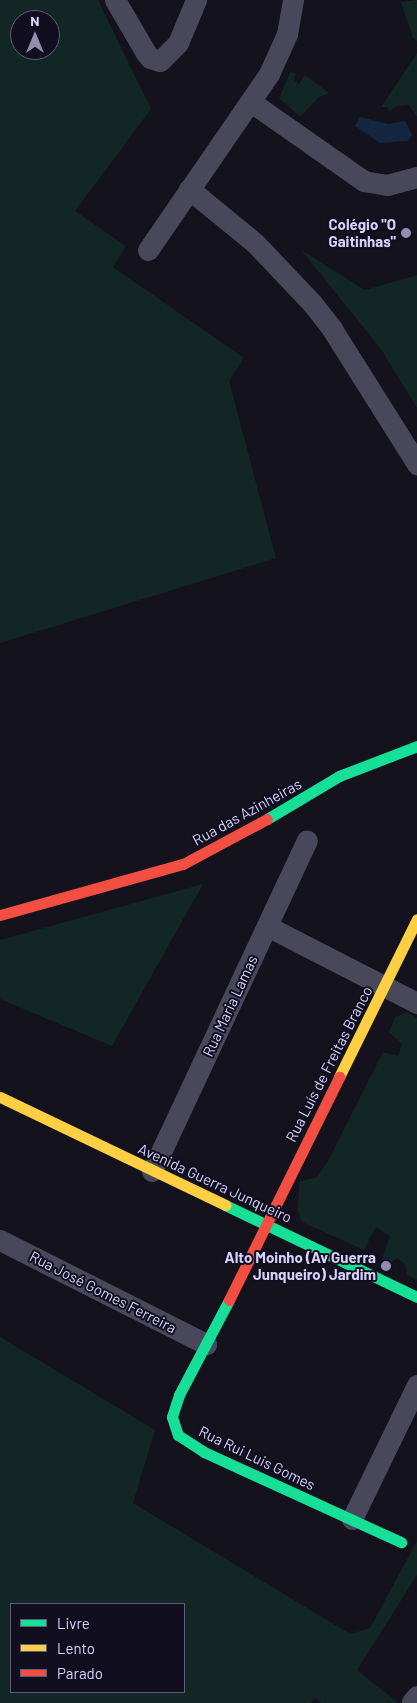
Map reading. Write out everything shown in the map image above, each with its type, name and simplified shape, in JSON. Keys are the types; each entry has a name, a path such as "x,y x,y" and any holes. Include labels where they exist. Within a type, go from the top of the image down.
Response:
{"street":[{"path":"115,0 146,53 160,61 178,43 196,0"},
{"path":"148,250 251,102 284,43 293,0"},
{"path":"251,102 364,181 387,185 417,177"},
{"path":"189,190 255,243 312,303 337,337 417,464"},
{"name":"Rua das Azinheiras","path":"0,915 183,864 225,844 339,776 417,746"},
{"name":"Rua Maria Lamas","path":"152,1171 307,840"},
{"name":"Rua Luís de Freitas Branco","path":"266,1223 417,919"},
{"path":"267,926 417,1003"},
{"name":"Avenida Guerra Junqueiro","path":"0,1097 417,1297"},
{"name":"Rua Rui Luis Gomes","path":"266,1223 179,1395 172,1417 178,1435 204,1452 401,1542"},
{"name":"Rua José Gomes Ferreira","path":"0,1240 206,1344"},
{"path":"352,1520 417,1385"}],"green space":[{"path":"0,0 98,0 151,109 75,211 126,246 113,267 244,358 229,381 276,558 0,643"},
{"path":"417,0 417,41 413,38 401,2"},
{"path":"417,53 417,117 409,105 398,106 389,111 388,107 381,107"},
{"path":"291,71 296,74 294,80 299,84 305,75 329,93 319,97 300,117 279,98"},
{"path":"301,250 365,290 417,275 417,408 381,349"},
{"path":"203,884 112,1046 0,999 0,940"},
{"path":"408,1012 417,1018 417,1280 407,1275 405,1264 397,1258 389,1264 382,1259 390,1236 376,1227 364,1250 302,1222 298,1211 299,1182 317,1177 328,1161 383,1052 398,1056 402,1044 389,1032 395,1017"},
{"path":"0,1337 155,1430 133,1503 350,1634 370,1628 417,1541 417,1575 357,1670 398,1703 322,1703 314,1698 311,1703 0,1703"}],"water":[{"path":"360,117 389,124 405,121 412,135 408,141 380,143 355,126"}],"traffic: fast":[{"path":"267,819 339,776 417,746"},
{"path":"225,1205 417,1297"},
{"path":"229,1300 179,1395 172,1417 178,1435 204,1452 401,1542"}],"traffic: slow":[{"path":"339,1077 417,919"},
{"path":"0,1097 225,1205"}],"traffic: jam":[{"path":"0,915 183,864 267,819"},
{"path":"229,1300 339,1077"}],"place":[{"name":"Colégio \"O Gaitinhas\"","path":"406,233"},
{"name":"Alto Moinho (Av Guerra Junqueiro) Jardim","path":"386,1266"}]}
